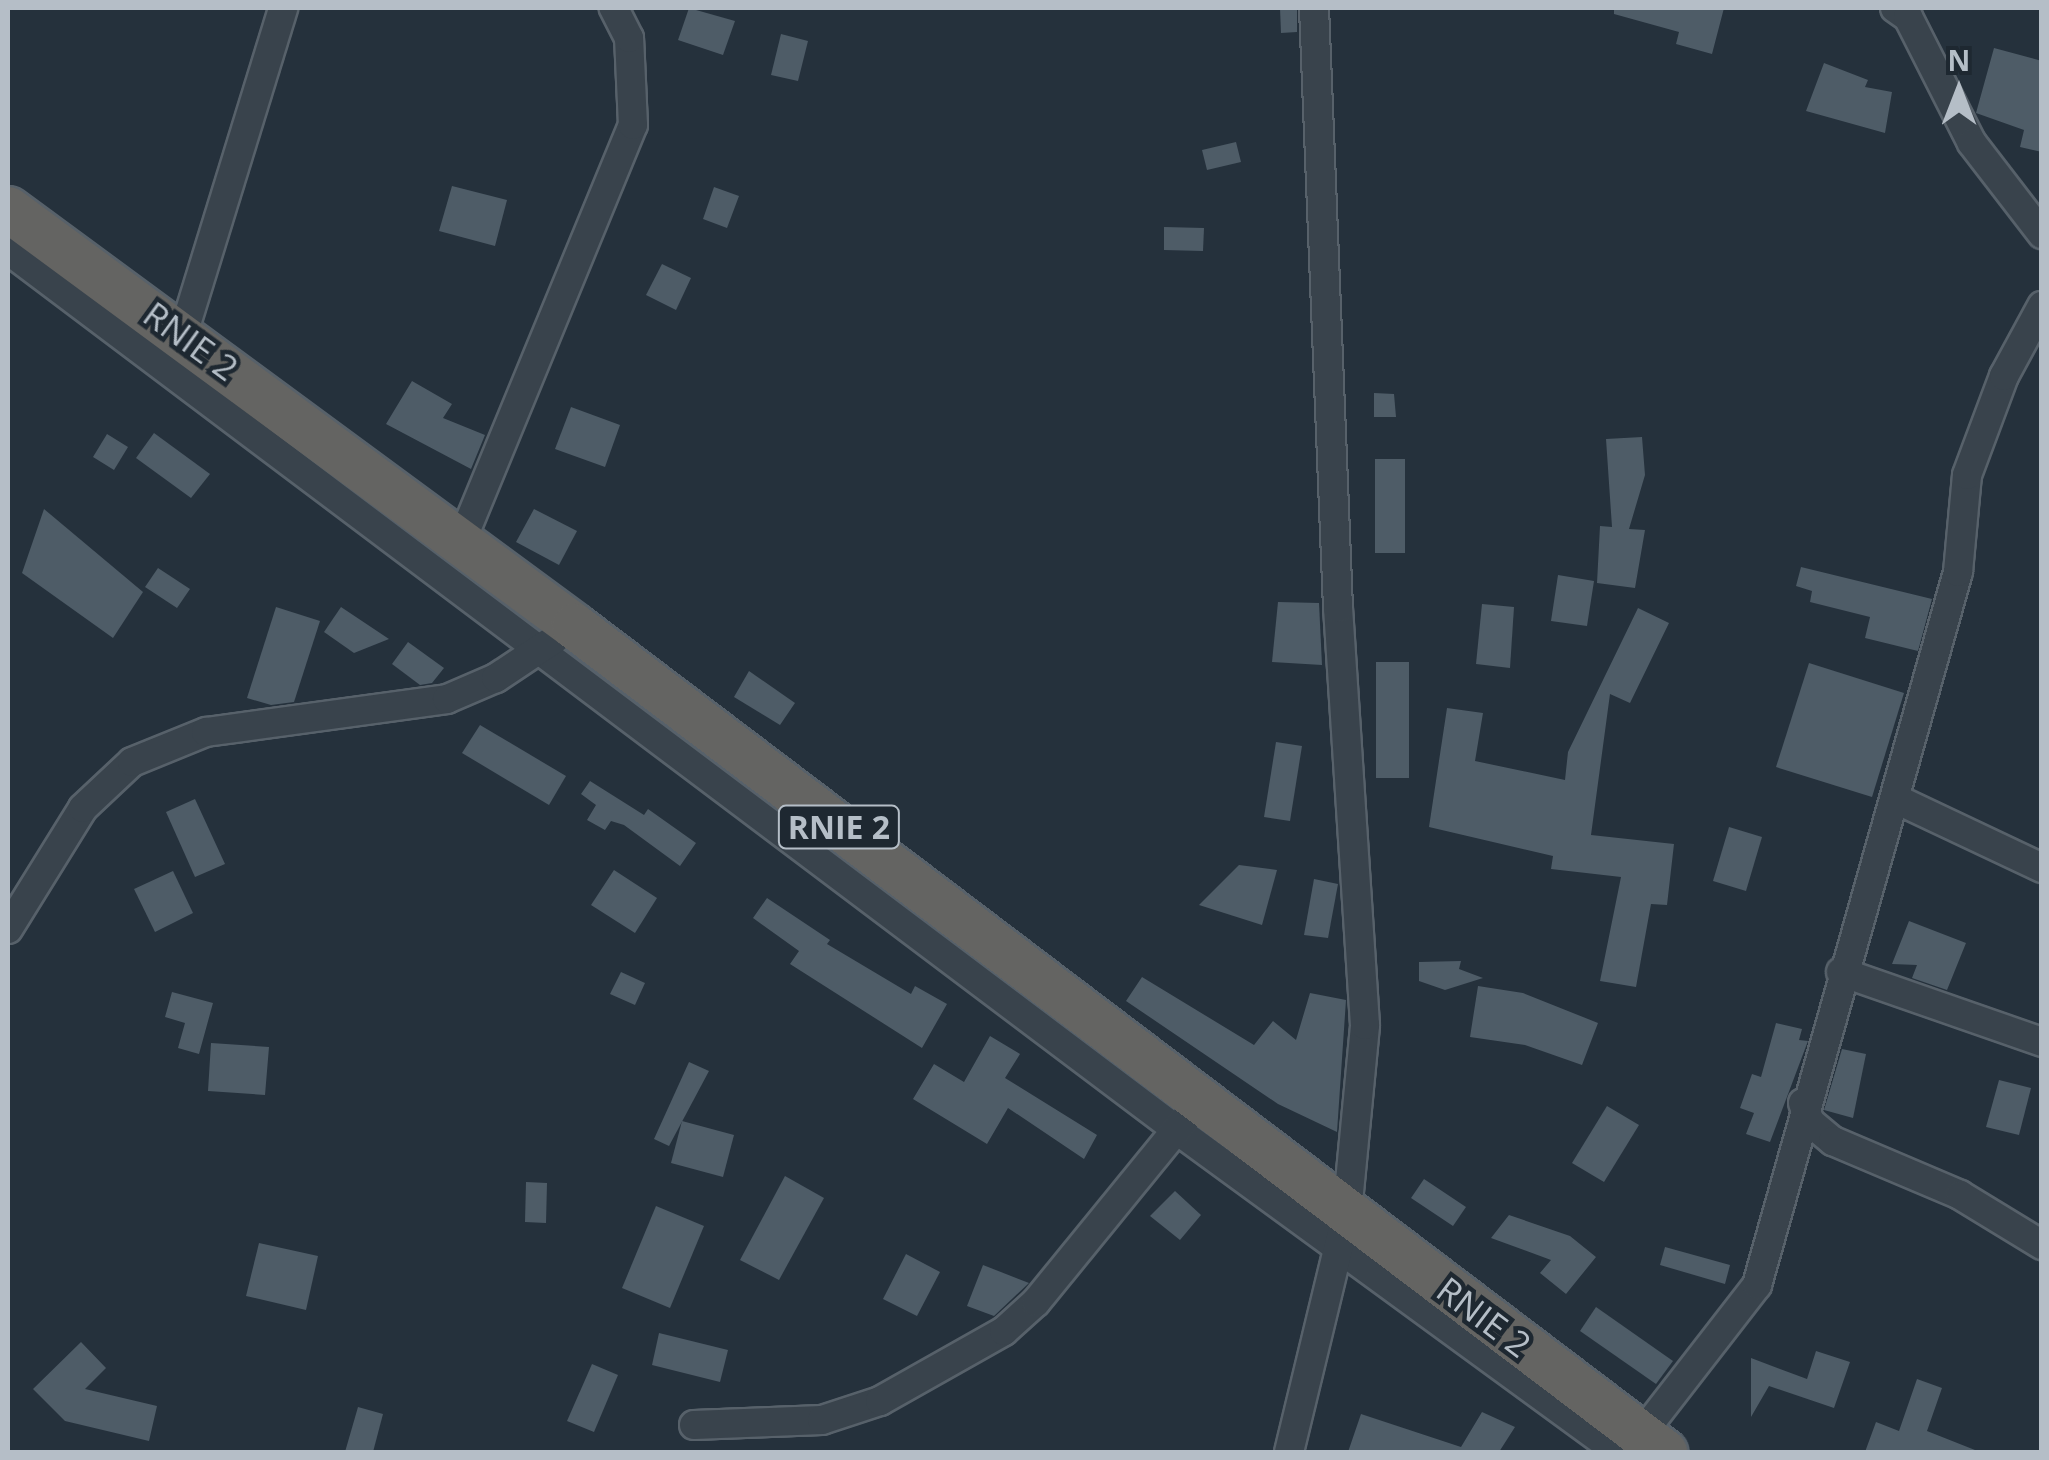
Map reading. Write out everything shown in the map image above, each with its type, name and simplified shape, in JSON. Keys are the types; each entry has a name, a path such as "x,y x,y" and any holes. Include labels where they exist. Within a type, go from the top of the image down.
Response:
{"highway":[{"name":"RNIE 2","path":"8,209 461,542 558,637 1188,1116 1640,1447"}],"street":[{"path":"183,334 283,8"},
{"path":"461,542 633,125 630,38 614,8"},
{"path":"1289,1452 1342,1230 1361,1101 1364,994 1338,608 1314,8"},
{"path":"1895,8 1908,17 1972,142 2042,234"},
{"path":"8,250 558,637 496,678 447,699 206,732 132,762 83,808 8,929"},
{"path":"1640,1447 1757,1285 1803,1103 1898,800 1958,572 1967,476 2004,376 2042,306"},
{"path":"1898,800 2042,868"},
{"path":"1841,972 2042,1042"},
{"path":"1803,1103 1810,1122 1833,1141 1960,1195 2042,1245"},
{"path":"694,1425 822,1420 880,1401 1004,1330 1036,1302 1188,1116"}],"building":[{"path":"689,8 735,21 723,55 678,40"},
{"path":"1280,8 1297,8 1297,32 1281,33"},
{"path":"1614,8 1724,8 1712,54 1676,44 1679,32 1614,14"},
{"path":"781,34 808,41 798,81 771,75"},
{"path":"1994,48 2042,61 2042,152 2020,147 2024,130 1976,113"},
{"path":"1824,63 1868,80 1865,87 1892,92 1885,133 1806,111"},
{"path":"1236,142 1241,162 1207,170 1202,150"},
{"path":"452,186 507,200 495,246 439,231"},
{"path":"714,187 739,196 727,228 703,219"},
{"path":"1164,227 1204,228 1203,251 1164,250"},
{"path":"662,264 691,278 676,310 646,295"},
{"path":"412,381 452,404 443,418 485,435 471,469 386,424"},
{"path":"1374,393 1394,394 1396,417 1374,417"},
{"path":"571,407 620,425 605,467 555,449"},
{"path":"154,433 210,474 191,498 136,458"},
{"path":"107,434 128,447 114,470 93,457"},
{"path":"1642,437 1645,475 1629,529 1645,530 1635,588 1597,583 1600,526 1612,527 1606,439"},
{"path":"1375,459 1405,459 1405,553 1375,553"},
{"path":"44,509 143,592 113,638 22,573"},
{"path":"534,509 577,531 559,565 516,542"},
{"path":"1801,567 1932,599 1918,651 1865,638 1870,617 1810,602 1812,591 1796,586"},
{"path":"158,568 190,589 177,608 145,587"},
{"path":"1558,575 1594,581 1587,626 1551,621"},
{"path":"1278,602 1319,603 1322,665 1272,662"},
{"path":"1482,604 1514,607 1510,668 1476,664"},
{"path":"276,607 320,621 294,702 271,705 247,698"},
{"path":"341,607 389,639 354,653 324,632"},
{"path":"1638,608 1669,623 1630,703 1610,694 1591,835 1674,844 1667,905 1651,904 1636,987 1600,981 1621,877 1551,869 1553,856 1429,827 1447,708 1483,713 1475,761 1565,780 1568,752"},
{"path":"408,642 444,668 432,683 420,685 392,664"},
{"path":"1376,662 1409,662 1409,778 1376,778"},
{"path":"1809,663 1904,693 1872,797 1776,767"},
{"path":"749,671 795,703 780,725 734,697"},
{"path":"480,725 566,776 549,805 462,753"},
{"path":"1276,742 1302,746 1290,821 1264,817"},
{"path":"590,781 644,815 648,809 696,843 680,866 624,825 611,821 605,830 587,820 596,805 581,794"},
{"path":"195,799 225,864 195,877 166,812"},
{"path":"1729,827 1762,837 1746,891 1713,881"},
{"path":"1239,865 1277,870 1262,925 1199,905"},
{"path":"614,870 657,898 635,933 591,905"},
{"path":"173,871 193,913 155,932 134,889"},
{"path":"1314,879 1338,884 1328,938 1304,935"},
{"path":"767,898 830,940 827,944 911,994 915,986 947,1004 922,1048 790,964 799,951 753,918"},
{"path":"1909,921 1966,943 1947,990 1912,978 1917,965 1892,964"},
{"path":"1461,961 1459,969 1483,978 1445,990 1419,981 1419,962"},
{"path":"621,972 645,983 635,1005 610,994"},
{"path":"1142,977 1254,1045 1273,1021 1296,1040 1310,993 1346,1000 1337,1132 1278,1104 1126,1001"},
{"path":"1478,986 1523,993 1598,1023 1582,1065 1525,1045 1470,1037"},
{"path":"172,992 213,1003 199,1054 178,1048 185,1023 165,1017"},
{"path":"1776,1023 1802,1029 1799,1040 1808,1041 1770,1142 1746,1134 1754,1113 1740,1108 1752,1074 1761,1077"},
{"path":"990,1036 1020,1054 1005,1078 1097,1135 1084,1159 1008,1108 987,1144 913,1099 934,1064 964,1082"},
{"path":"211,1043 269,1047 265,1095 208,1091"},
{"path":"1842,1049 1866,1054 1853,1118 1824,1110"},
{"path":"689,1062 709,1071 669,1146 654,1139"},
{"path":"1999,1080 2031,1088 2019,1135 1986,1127"},
{"path":"1607,1106 1639,1125 1604,1182 1572,1163"},
{"path":"682,1121 734,1135 723,1177 671,1163"},
{"path":"785,1176 824,1198 779,1280 740,1260"},
{"path":"1424,1179 1466,1207 1453,1226 1411,1198"},
{"path":"526,1182 547,1183 546,1223 525,1222"},
{"path":"1175,1191 1201,1215 1180,1240 1150,1216"},
{"path":"656,1206 704,1226 670,1308 622,1288"},
{"path":"1509,1215 1570,1236 1596,1257 1566,1294 1540,1273 1551,1260 1491,1238"},
{"path":"259,1243 318,1256 306,1310 246,1296"},
{"path":"1665,1247 1730,1265 1725,1284 1660,1265"},
{"path":"906,1254 940,1272 917,1316 883,1299"},
{"path":"983,1265 1029,1283 994,1316 967,1306"},
{"path":"1596,1307 1673,1361 1656,1384 1580,1331"},
{"path":"659,1333 728,1350 720,1382 652,1365"},
{"path":"81,1342 106,1368 85,1389 157,1406 149,1441 65,1421 33,1389"},
{"path":"1816,1351 1850,1362 1834,1408 1769,1386 1751,1417 1751,1358 1807,1379"},
{"path":"592,1364 618,1375 594,1432 567,1421"},
{"path":"1917,1379 1942,1388 1927,1431 1980,1452 1865,1452 1876,1422 1899,1431"},
{"path":"358,1407 383,1414 373,1452 345,1452"},
{"path":"1482,1412 1515,1427 1499,1452 1348,1452 1361,1414 1461,1447"}]}
